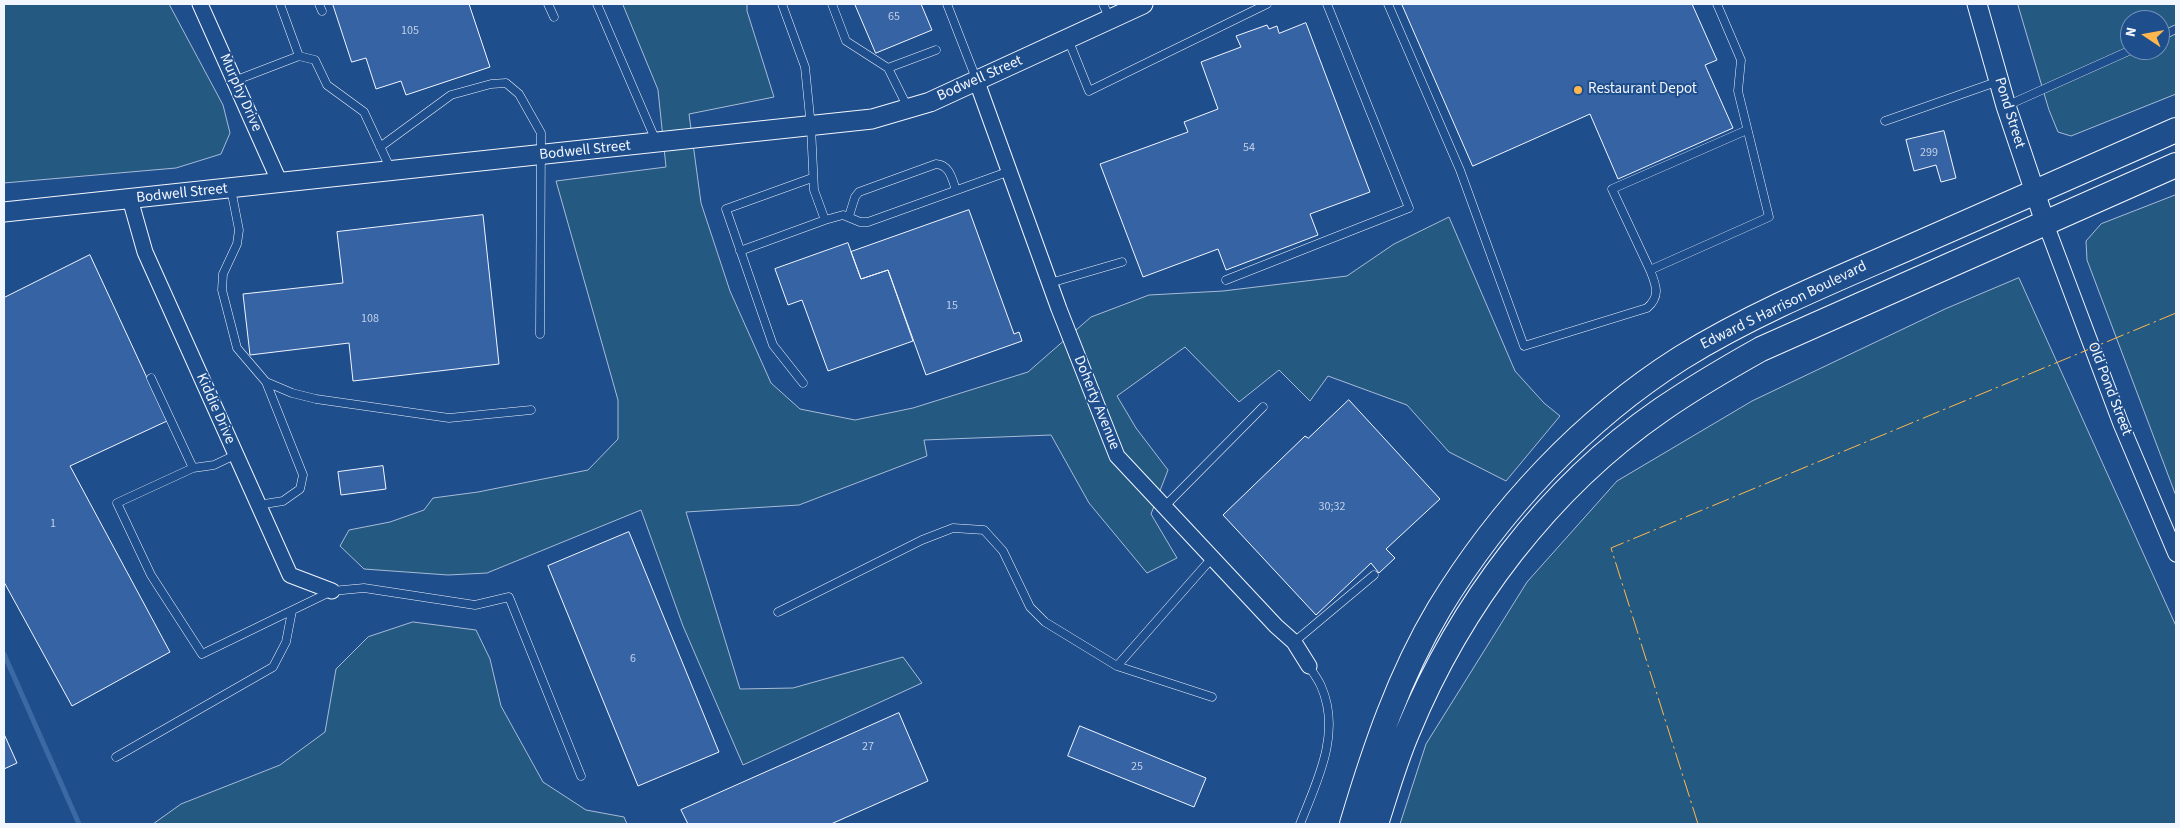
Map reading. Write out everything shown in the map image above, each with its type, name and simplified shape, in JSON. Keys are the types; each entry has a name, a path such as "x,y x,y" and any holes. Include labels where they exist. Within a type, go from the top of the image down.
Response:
{"main road":[{"name":"Edward S Harrison Boulevard","path":"1352,824 1387,719 1410,664 1438,612 1470,562 1505,516 1544,472 1588,429 1632,392 1680,358 1732,328 1838,278 2176,130"},
{"name":"Edward S Harrison Boulevard","path":"1376,824 1408,732 1432,678 1461,626 1494,576 1530,531 1570,487 1614,447 1660,411 1709,378 1761,349 2176,165"}],"street":[{"name":"Murphy Drive","path":"200,4 280,183"},
{"name":"Bodwell Street","path":"4,212 392,172 872,119 909,110 977,82 1068,39 1106,11 1143,4"},
{"name":"Pond Street","path":"1977,4 2006,106 2045,222"},
{"name":"Doherty Avenue","path":"977,82 1050,283 1117,456 1166,506 1276,626 1294,642 1309,666"},
{"name":"Kiddie Drive","path":"130,199 145,252 290,575 332,591"},
{"name":"Old Pond Street","path":"2045,222 2121,424 2176,554"}],"lane":[{"path":"280,4 299,56"},
{"path":"548,4 554,18"},
{"path":"597,4 656,143"},
{"path":"782,4 805,67 811,127 812,178 814,190 825,220"},
{"path":"832,4 846,41 888,68 909,110"},
{"path":"947,4 977,82"},
{"path":"1068,39 1089,91 1267,4"},
{"path":"1226,280 1409,208 1327,4"},
{"path":"1388,4 1460,170 1524,346 1647,308 1653,303 1657,294 1656,286 1612,189 1747,130"},
{"path":"1650,270 1769,217 1738,91 1741,60 1717,4"},
{"path":"888,68 936,50"},
{"path":"2006,106 2120,55"},
{"path":"234,81 299,56 315,60 327,85 364,112 392,172"},
{"path":"1885,121 1999,81"},
{"path":"380,147 451,94 490,84 506,83 519,94 541,133 540,334"},
{"path":"849,216 855,197 859,192 936,164 943,165 948,169 956,190"},
{"path":"740,251 843,215 860,222 868,222 1010,170"},
{"path":"803,383 773,345 726,209 812,178"},
{"path":"231,189 239,230 238,244 223,274 222,290 237,348 266,382 303,475 300,489 289,497 283,501 258,505"},
{"path":"1050,283 1122,262"},
{"path":"151,378 193,468"},
{"path":"266,382 292,393 316,399 449,418 531,410"},
{"path":"1166,506 1263,407"},
{"path":"236,455 214,465 193,468 117,503 151,575 202,654 332,591 364,588 475,605 509,597 581,776"},
{"path":"778,612 922,540 953,528 984,530 1003,551 1030,607 1045,622 1117,666 1212,697"},
{"path":"1117,666 1212,558"},
{"path":"1294,642 1374,575"},
{"path":"116,757 272,667 286,642 292,611"},
{"path":"1300,824 1328,749 1330,720 1322,687 1309,666"}],"shaded area":[{"path":"4,4 169,4 223,105 230,133 221,154 176,168 4,183"},
{"path":"623,4 747,4 747,11 774,97 689,114 701,203 730,291 771,383 800,409 855,420 913,408 1028,372 1091,317 1149,295 1223,291 1347,276 1394,244 1449,217 1515,371 1544,403 1560,416 1506,481 1449,452 1407,405 1328,376 1310,401 1279,370 1239,402 1185,347 1117,396 1136,428 1168,470 1151,514 1177,558 1147,573 1089,503 1051,435 924,440 927,456 799,505 686,512 740,689 793,688 903,657 922,683 743,765 683,626 641,510 487,573 448,575 364,569 340,546 349,530 390,522 424,510 433,498 478,492 588,470 618,439 618,400 556,181 666,167 658,90"},
{"path":"2018,4 2176,4 2176,94 2071,136 2058,132 2049,110"},
{"path":"2176,195 2176,496 2087,260 2086,241 2101,224"},
{"path":"2019,278 2176,626 2176,824 1400,824 1426,744 1527,582 1617,481 1752,401 1945,309"},
{"path":"413,622 476,630 490,659 501,706 543,782 586,810 624,817 627,824 153,824 181,804 280,765 325,732 336,669 368,637"}],"building":[{"path":"333,4 469,4 490,67 406,95 401,81 376,89 366,58 352,62"},
{"path":"855,4 921,4 932,30 876,53"},
{"name":"Restaurant Depot","path":"1402,4 1692,4 1717,60 1705,65 1733,128 1618,179 1590,114 1473,166"},
{"path":"1306,23 1370,192 1310,214 1318,235 1226,270 1218,249 1143,277 1100,164 1188,132 1184,122 1218,109 1201,62 1241,47 1236,36 1267,25 1269,29 1277,26 1279,33"},
{"path":"1944,131 1956,178 1941,182 1936,165 1914,171 1906,140"},
{"path":"969,210 1014,334 1019,332 1022,341 926,375 888,270 861,279 851,252"},
{"path":"483,215 499,364 353,381 349,343 250,355 243,294 343,283 337,232"},
{"path":"848,243 861,279 888,270 913,341 828,371 802,300 788,305 775,269"},
{"path":"90,255 167,421 70,466 170,652 72,706 4,582 4,298"},
{"path":"1349,400 1440,499 1386,549 1395,558 1379,573 1371,563 1316,615 1223,515 1305,436 1308,438"},
{"path":"383,466 386,489 341,495 338,472"},
{"path":"629,532 719,752 638,786 548,566"},
{"path":"899,713 928,781 831,824 688,824 681,810"},
{"path":"1080,726 1206,778 1194,807 1068,756"},
{"path":"4,734 17,763 4,769"}],"waterway":[{"path":"4,654 79,824"}],"power":[{"path":"1698,824 1611,548 2176,313"}],"place":[{"name":"Restaurant Depot","path":"1578,90"}]}
